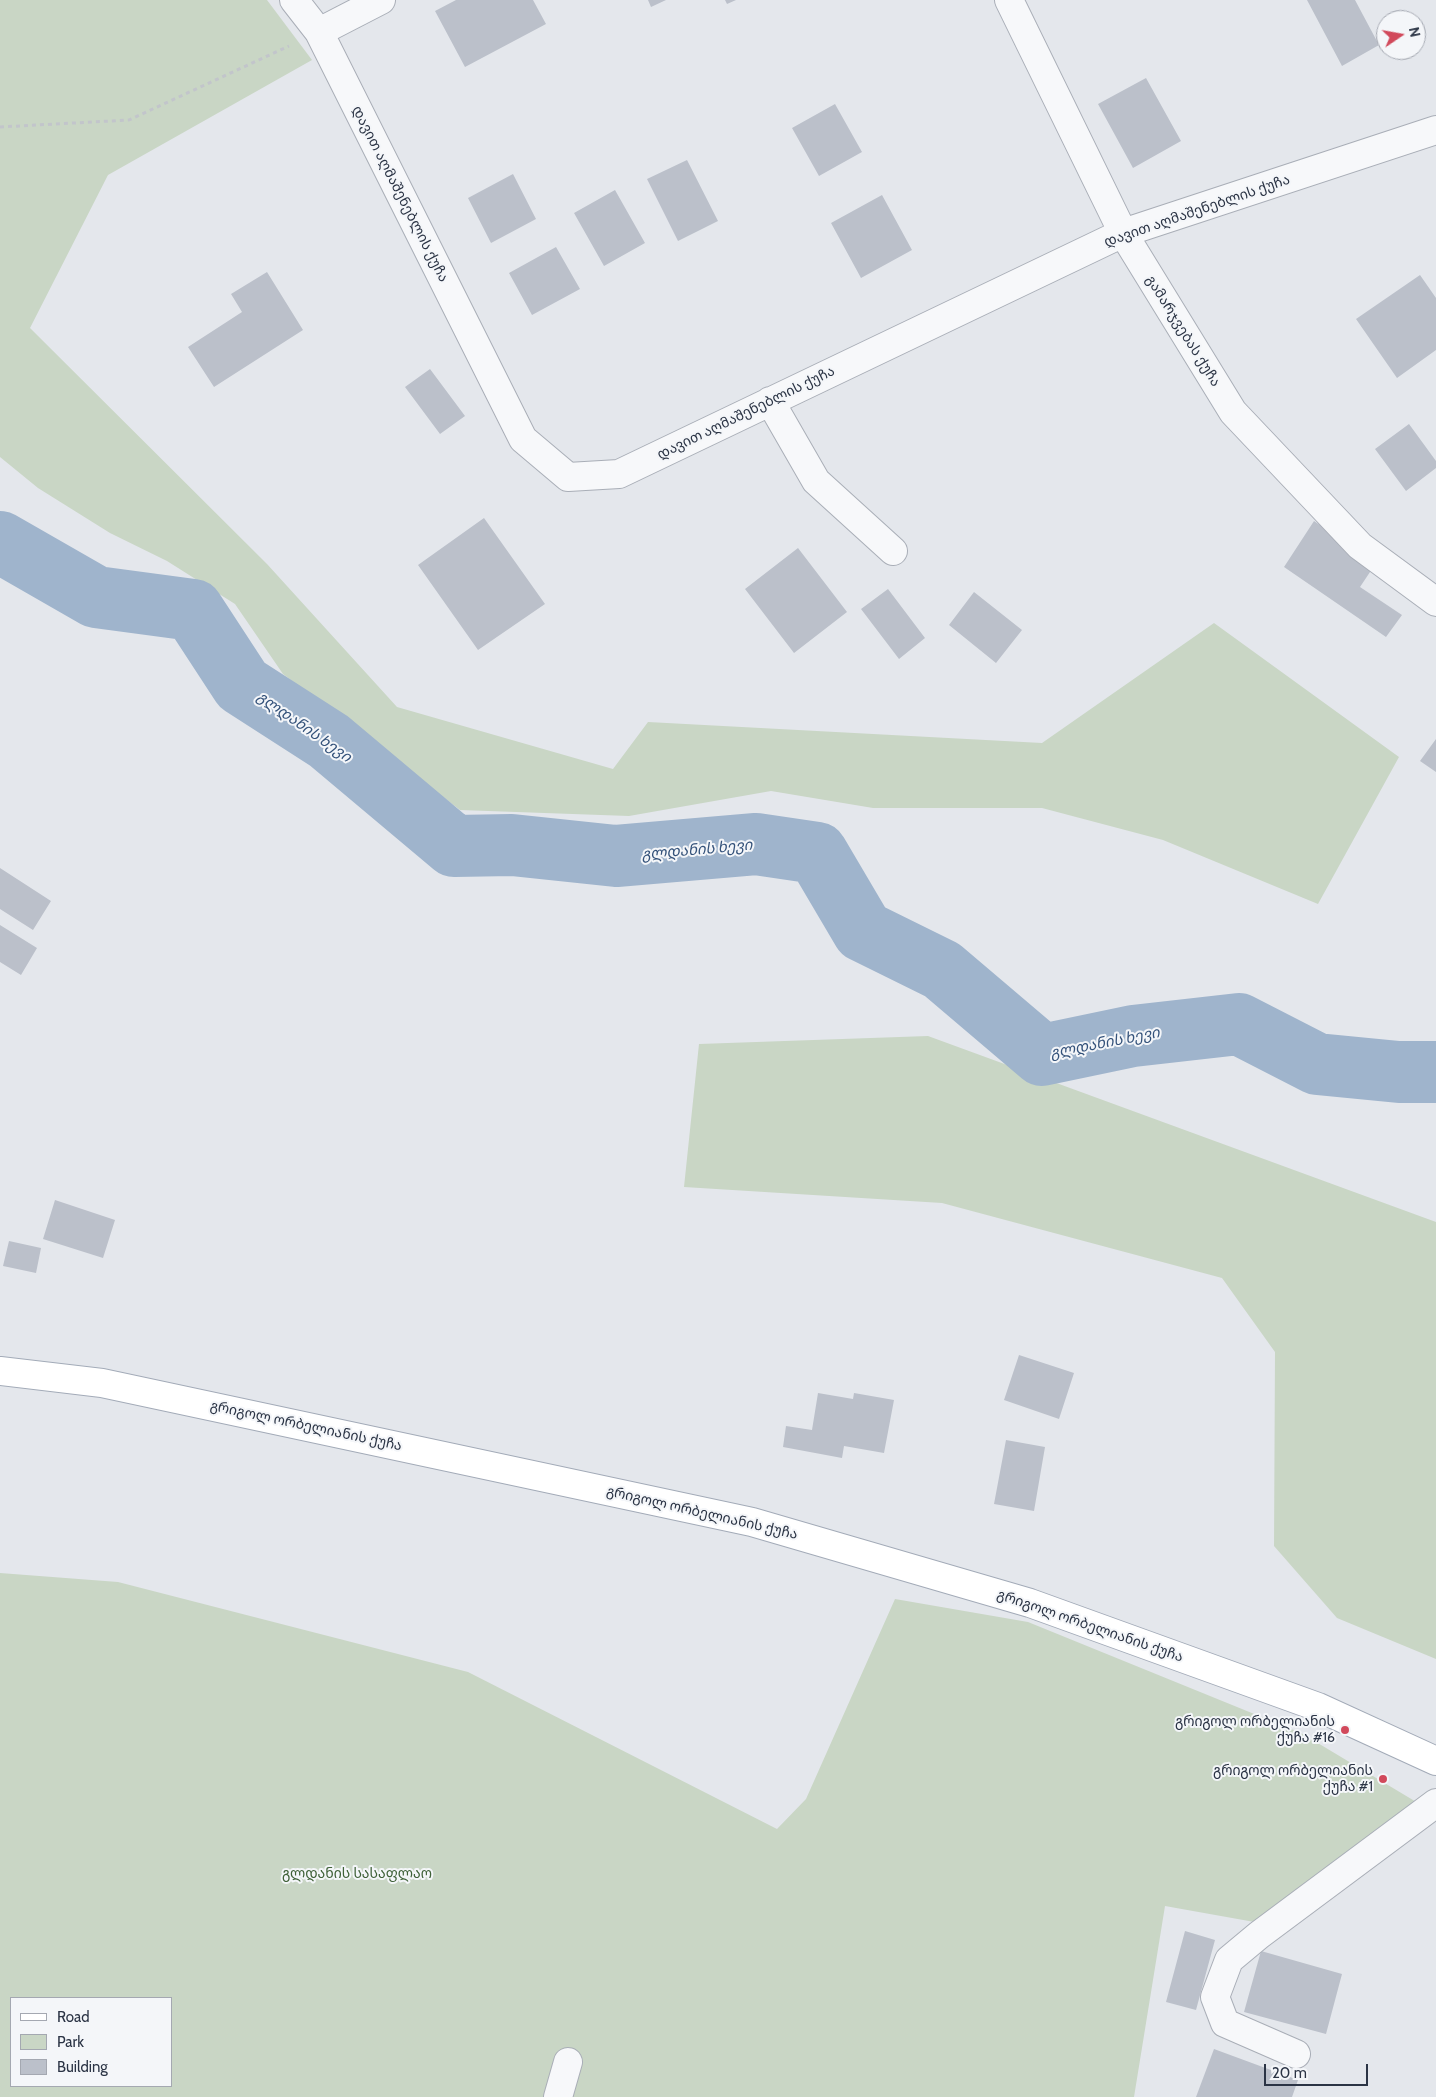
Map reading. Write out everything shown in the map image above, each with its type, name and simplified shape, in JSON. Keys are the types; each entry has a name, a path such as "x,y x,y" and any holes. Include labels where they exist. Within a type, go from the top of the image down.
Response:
{"main road":[{"name":"გრიგოლ ორბელიანის ქუჩა","path":"0,1371 102,1383 752,1522 1030,1603 1318,1707 1436,1761"}],"street":[{"name":"დავით აღმაშენებლის ქუჩა","path":"294,0 319,32 523,439 568,477 619,474 1122,234 1436,130"},
{"path":"319,32 381,0"},
{"name":"გამარჯვებას ქუჩა","path":"1009,0 1122,234 1233,412 1360,546 1436,602"},
{"path":"770,402 816,481 893,551"},
{"path":"1296,2054 1225,2023 1215,1997 1229,1960 1259,1935 1436,1803"},
{"path":"558,2097 568,2062"}],"path":[{"path":"0,127 129,120 319,32"}],"green space":[{"path":"0,0 267,0 312,60 108,175 30,328 267,564 397,707 613,769 648,722 1042,743 1214,623 1399,757 1318,904 1163,840 1042,808 873,808 771,791 629,816 460,810 283,674 235,604 167,561 110,533 38,488 0,457"},
{"path":"928,1036 1436,1222 1436,1659 1337,1618 1274,1546 1275,1352 1222,1278 942,1203 684,1187 699,1044"},
{"name":"გლდანის სასაფლაო","path":"0,1573 118,1582 468,1672 777,1829 806,1799 895,1599 1028,1622 1301,1733 1423,1806 1260,1923 1165,1906 1134,2097 0,2097"}],"building":[{"path":"456,0 533,0 546,24 465,67 435,11"},
{"path":"648,0 666,0 651,7"},
{"path":"725,0 736,0 727,4"},
{"path":"1307,0 1355,0 1376,39 1376,47 1342,66"},
{"path":"1146,78 1181,141 1133,168 1098,104"},
{"path":"835,104 862,152 819,176 792,128"},
{"path":"687,160 718,221 678,241 647,179"},
{"path":"513,174 536,219 491,243 468,198"},
{"path":"615,190 645,243 604,266 574,213"},
{"path":"882,195 912,250 861,278 831,223"},
{"path":"556,247 580,289 532,315 509,273"},
{"path":"267,272 303,330 214,387 188,347 242,312 231,294"},
{"path":"1420,275 1436,298 1436,350 1397,378 1356,319"},
{"path":"430,369 465,416 440,434 405,387"},
{"path":"1409,424 1436,461 1436,468 1406,491 1375,449"},
{"path":"484,518 545,604 478,650 418,565"},
{"path":"1314,521 1376,563 1360,587 1402,615 1386,637 1284,567"},
{"path":"798,548 847,612 794,653 745,589"},
{"path":"888,589 925,638 899,659 861,609"},
{"path":"974,592 1022,630 996,663 949,625"},
{"path":"1436,739 1436,772 1420,761"},
{"path":"0,868 51,901 33,930 0,909"},
{"path":"0,925 37,948 21,975 0,962"},
{"path":"55,1200 115,1220 103,1258 43,1239"},
{"path":"9,1241 41,1248 36,1273 3,1266"},
{"path":"1019,1355 1074,1373 1059,1419 1004,1400"},
{"path":"818,1393 853,1399 854,1393 894,1400 884,1453 844,1446 842,1458 783,1447 786,1426 812,1430"},
{"path":"1006,1440 1045,1447 1034,1511 994,1504"},
{"path":"1185,1931 1215,1940 1196,2010 1166,2002"},
{"path":"1261,1951 1342,1974 1326,2034 1244,2012"},
{"path":"1214,2049 1298,2080 1292,2097 1196,2097"}],"waterway":[{"name":"გლდანის ხევი","path":"0,542 96,597 193,610 242,685 329,741 454,846 512,845 616,856 756,844 817,853 863,931 942,970 1042,1055 1133,1036 1239,1024 1317,1064 1399,1072 1436,1072"}],"place":[{"name":"გრიგოლ ორბელიანის ქუჩა #16","path":"1345,1730"},
{"name":"გრიგოლ ორბელიანის ქუჩა #1","path":"1383,1779"}]}
